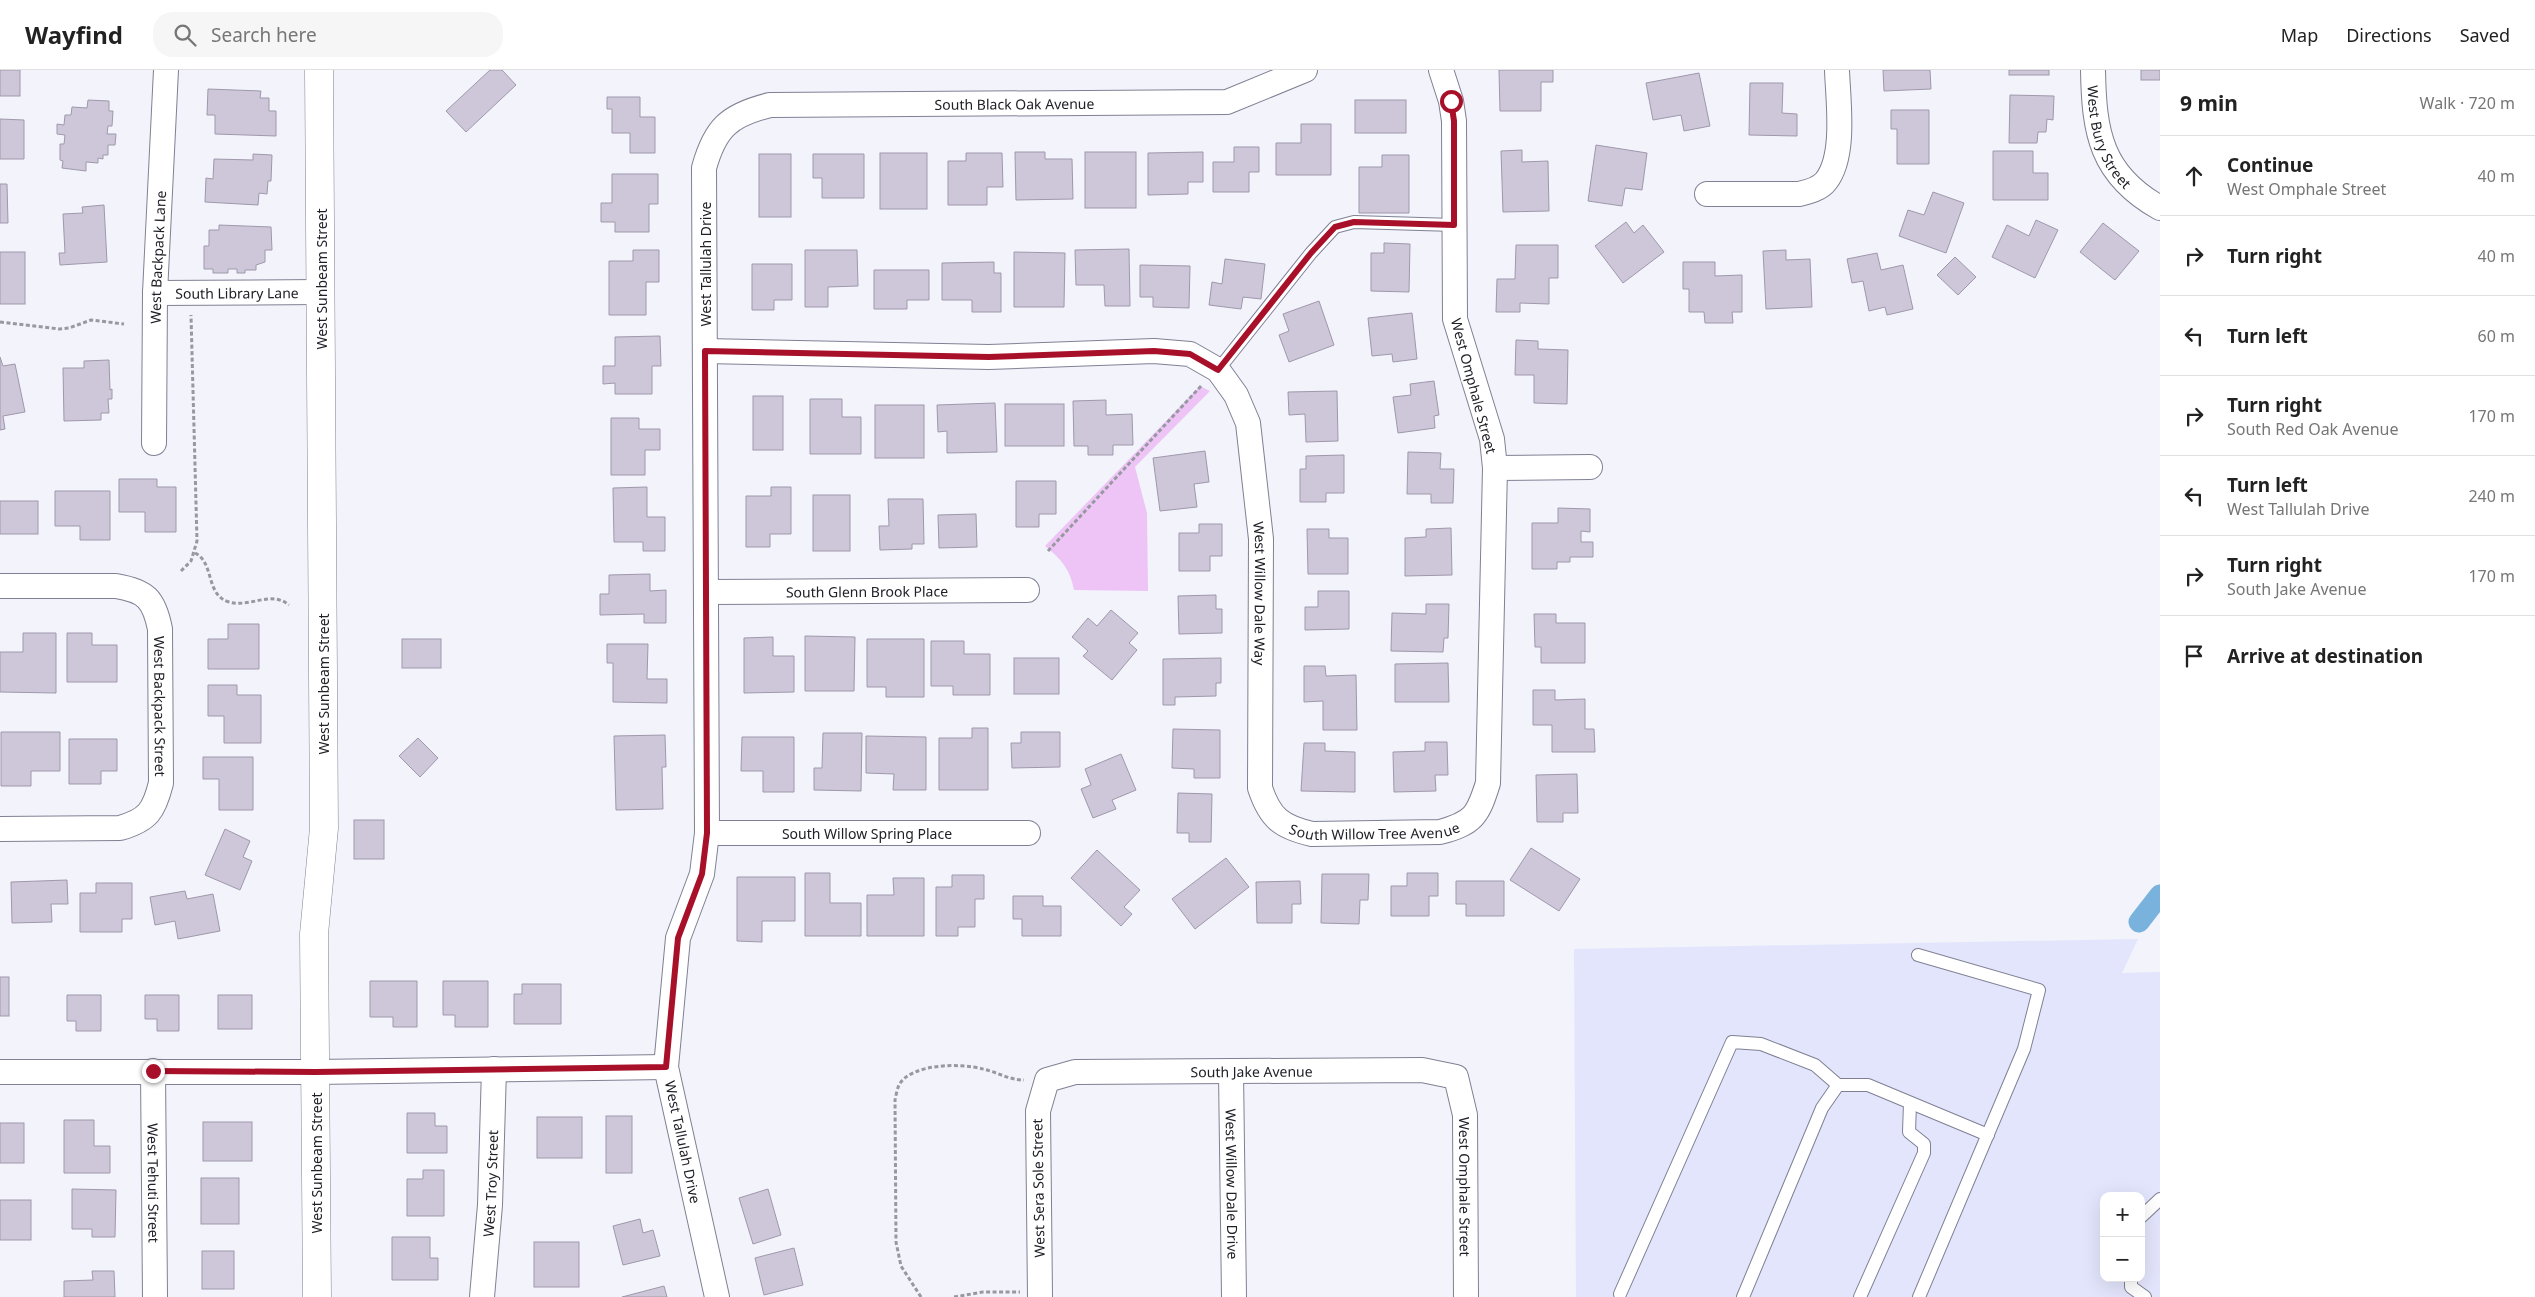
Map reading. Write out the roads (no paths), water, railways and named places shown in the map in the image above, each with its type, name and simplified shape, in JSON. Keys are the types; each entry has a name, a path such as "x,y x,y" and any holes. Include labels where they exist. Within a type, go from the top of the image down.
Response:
{"street":[{"name":"West Backpack Lane","path":"154,443 155,293 166,70"},
{"name":"West Sunbeam Street","path":"317,1297 314,934 324,828 319,70"},
{"name":"South Black Oak Avenue","path":"724,125 744,112 770,105 1227,102 1305,70"},
{"name":"West Omphale Street","path":"1441,70 1451,101 1454,121 1455,318 1492,439 1495,468 1488,783 1481,804 1471,820"},
{"path":"1707,194 1799,194 1813,190 1826,182 1835,166 1838,148 1837,70"},
{"name":"West Bury Street","path":"2094,70 2094,110 2101,142 2117,174 2140,195 2160,208"},
{"name":"West Tallulah Drive","path":"717,1297 666,1067 678,938 702,874 707,833 704,168 710,146 724,125"},
{"name":"South Library Lane","path":"155,293 321,292"},
{"path":"705,351 989,357 1154,351 1190,354 1211,376"},
{"name":"West Willow Dale Way","path":"1211,376 1236,395 1248,423 1261,538 1260,788 1266,806 1279,821"},
{"path":"1495,468 1590,467"},
{"name":"West Backpack Street","path":"0,586 116,586 132,588 147,596 156,611 160,629 161,774 156,803 147,817 133,824 120,828 0,829"},
{"name":"South Glenn Brook Place","path":"706,592 1028,590"},
{"name":"South Willow Tree Avenue","path":"1279,821 1294,830 1312,834 1440,832 1456,828 1471,820"},
{"name":"South Willow Spring Place","path":"707,833 1028,833"},
{"path":"0,1072 315,1072 666,1067"},
{"name":"West Troy Street","path":"482,1297 490,1205 494,1069"},
{"name":"South Jake Avenue","path":"1047,1080 1075,1072 1422,1070 1456,1077"},
{"name":"West Tehuti Street","path":"153,1071 155,1297"},
{"name":"West Willow Dale Drive","path":"1231,1072 1234,1297"},
{"name":"West Omphale Street","path":"1456,1077 1464,1115 1466,1297"},
{"name":"West Sera Sole Street","path":"1040,1296 1038,1111 1047,1080"}],"lane":[{"path":"1211,376 1311,253 1335,227 1354,222 1454,225"},
{"path":"1918,955 2039,990 2024,1048 1919,1297"},
{"path":"1620,1294 1732,1042 1761,1044 1815,1065 1838,1085 1868,1085 1988,1135"},
{"path":"1743,1297 1822,1108 1838,1085"},
{"path":"1860,1297 1924,1153 1924,1144 1909,1132 1910,1103"},
{"path":"2145,1213 2160,1199"},
{"path":"2132,1282 2132,1286 2145,1297"}],"waterway":[{"path":"2139,922 2160,895"}]}
